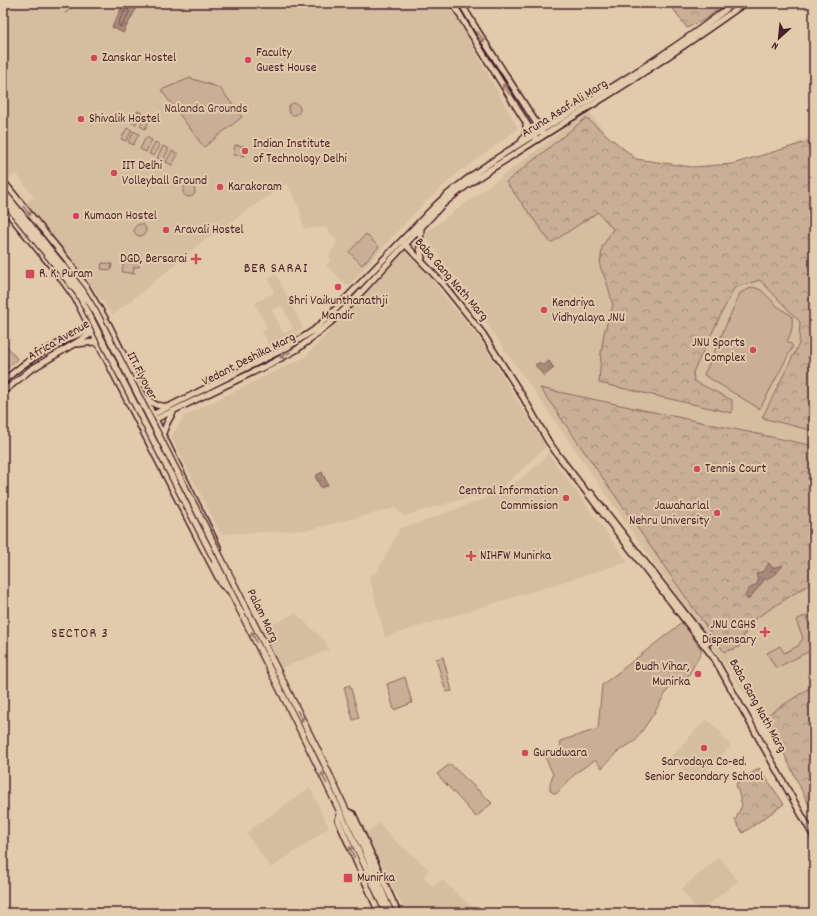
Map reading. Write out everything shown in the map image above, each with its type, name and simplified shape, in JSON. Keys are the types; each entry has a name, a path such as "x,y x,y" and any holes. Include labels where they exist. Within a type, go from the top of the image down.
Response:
{"main road":[{"path":"453,3 535,137"},
{"path":"461,3 542,133"},
{"name":"Aruna Asaf Ali Marg","path":"542,133 708,24 734,3"},
{"name":"Aruna Asaf Ali Marg","path":"405,242 448,194 474,174 520,144 595,104 705,32 745,3"},
{"path":"520,144 526,134 526,122"},
{"name":"Aruna Asaf Ali Marg","path":"405,242 453,195 535,137"},
{"name":"Palam Marg","path":"3,181 68,261 87,288 109,325 234,579 236,587 322,759 346,811 353,814 398,913"},
{"name":"IIT Flyover","path":"3,191 82,290 98,316 236,587"},
{"name":"IIT Flyover","path":"3,200 78,293 230,591"},
{"name":"Palam Marg","path":"3,207 76,298 222,585 230,591 308,745 340,814 338,820 379,913"},
{"path":"421,228 420,248 422,258"},
{"name":"Baba Gang Nath Marg","path":"405,242 445,282 462,306"},
{"name":"Baba Gang Nath Marg","path":"405,242 462,306 484,334 560,453 712,650 723,666 749,716 814,831"},
{"name":"Vedant Deshika Marg","path":"155,417 168,408 288,347 304,337 327,318 405,242"},
{"name":"Vedant Deshika Marg","path":"140,423 175,410 296,350 331,322 405,242"},
{"path":"80,307 84,309 88,307 94,300"},
{"path":"72,336 89,323"},
{"name":"Africa Avenue","path":"3,382 31,359 72,336 109,325"},
{"name":"Africa Avenue","path":"3,392 30,370 93,330"},
{"path":"73,344 93,342 100,344"},
{"path":"144,397 156,405 168,408"},
{"path":"163,433 171,414 175,410"},
{"name":"Baba Gang Nath Marg","path":"535,415 548,441 558,455 714,658 814,837"},
{"path":"159,462 158,457 161,452 169,451 173,454"},
{"path":"346,811 386,913"},
{"path":"340,814 353,832 392,913"}],"shaded area":[{"name":"Indian Institute of Technology Delhi","path":"3,3 449,3 518,129 455,175 419,208 348,286 326,265 331,259 329,257 337,241 325,227 305,229 300,210 287,183 199,244 113,315 76,265 26,203 34,197 16,173 8,180 3,174"},
{"name":"Jawaharlal Nehru University","path":"588,110 630,165 713,189 814,134 814,792 424,234"},
{"path":"407,250 481,341 546,447 503,487 404,516 395,508 308,530 221,534 171,437 184,416 305,357"},
{"path":"276,274 303,328 295,333 282,306 272,310 284,334 292,329 294,334 298,332 300,337 273,353 262,331 267,328 255,303 274,293 268,277"},
{"path":"548,453 628,562 385,637 369,575 376,574 400,528 416,524 503,492 538,465"},
{"path":"295,613 325,641 329,650 281,668 262,630"},
{"name":"Sarvodaya Co-ed. Senior Secondary School","path":"706,719 723,733 721,735 731,746 696,782 670,758"},
{"path":"310,787 329,828 271,868 246,833"},
{"path":"380,823 393,839 429,869 424,877 433,887 442,880 478,913 406,913 366,833"},
{"path":"719,857 738,881 699,912 681,889"}],"green space":[{"path":"669,3 727,3 704,20 687,28"},
{"name":"Nalanda Grounds","path":"190,78 220,88 242,117 204,147 161,90"},
{"path":"294,103 298,105 300,109 298,113 294,115 290,113 288,109 290,105"},
{"path":"137,111 142,113 136,124 131,122"},
{"path":"146,115 151,118 145,129 140,126"},
{"path":"586,118 636,159 692,167 732,164 814,140 814,431 762,418 799,344 800,322 760,280 734,288 693,372 694,381 732,400 732,413 599,383 604,333 613,305 607,283 600,266 602,247 613,229 598,212 551,243 506,182"},
{"path":"127,128 132,130 126,141 121,139"},
{"path":"134,131 139,134 133,145 128,142"},
{"path":"146,137 152,140 146,152 140,149"},
{"path":"155,142 160,145 154,156 149,154"},
{"path":"235,145 245,146 244,156 233,155"},
{"path":"163,146 169,149 163,161 157,158"},
{"path":"172,151 178,154 172,165 166,162"},
{"path":"189,185 193,187 195,191 193,195 189,197 185,195 183,191 185,187"},
{"path":"140,224 144,226 146,230 144,234 140,236 136,234 134,230 136,226"},
{"path":"366,234 379,247 362,265 349,252"},
{"path":"124,260 140,263 139,267 134,267 133,273 135,274 122,272"},
{"path":"102,263 112,264 111,270 101,269"},
{"name":"JNU Sports Complex","path":"753,287 761,290 777,306 792,316 791,332 787,341 793,346 760,409 704,375 740,293"},
{"path":"3,341 17,359 3,373"},
{"path":"540,388 814,446 814,581 750,622 739,647 724,652"},
{"path":"805,616 814,633 814,649 776,668 767,653 780,646 784,653 798,646 803,638 796,620"},
{"path":"683,622 702,651 683,685 674,679 653,715 635,741 617,752 602,768 595,760 577,772 556,794 550,791 550,784 553,774 545,757 561,749 560,741 598,729 602,685"},
{"path":"443,657 452,691 446,692 436,659"},
{"path":"405,677 412,703 394,710 387,684"},
{"path":"350,685 359,718 353,720 344,687"},
{"path":"814,685 814,816 766,716"},
{"path":"450,764 492,803 476,817 437,774"},
{"path":"759,768 784,804 743,833 735,821 742,805 736,784"}],"water":[{"path":"124,3 136,9 123,33 112,27"},
{"path":"549,361 554,368 544,376 535,365 540,362 543,365"},
{"path":"322,472 328,485 321,488 315,476"},
{"path":"769,563 772,568 783,565 776,574 764,580 748,600 745,596 748,590 758,582 756,574 765,570"}],"waterway":[{"path":"65,13 77,4"}],"place":[{"name":"Zanskar Hostel","path":"94,58"},
{"name":"Faculty Guest House","path":"248,60"},
{"name":"Shivalik Hostel","path":"81,119"},
{"name":"Indian Institute of Technology Delhi","path":"245,151"},
{"name":"IIT Delhi Volleyball Ground","path":"114,173"},
{"name":"Karakoram","path":"220,187"},
{"name":"Kumaon Hostel","path":"76,216"},
{"name":"Aravali Hostel","path":"166,230"},
{"name":"DGD, Bersarai","path":"196,259"},
{"name":"R. K. Puram","path":"30,274"},
{"name":"Shri Vaikunthanathji Mandir","path":"338,287"},
{"name":"Kendriya Vidhyalaya JNU","path":"544,310"},
{"name":"JNU Sports Complex","path":"753,350"},
{"name":"Tennis Court","path":"697,469"},
{"name":"Central Information Commission","path":"566,498"},
{"name":"Jawaharlal Nehru University","path":"717,513"},
{"name":"NIHFW Munirka","path":"471,556"},
{"name":"JNU CGHS Dispensary","path":"765,632"},
{"name":"Budh Vihar, Munirka","path":"698,674"},
{"name":"Sarvodaya Co-ed. Senior Secondary School","path":"704,748"},
{"name":"Gurudwara","path":"525,753"},
{"name":"Munirka","path":"348,878"}],"district":[{"name":"BER SARAI","path":"276,269"},
{"name":"SECTOR 3","path":"80,634"}]}
